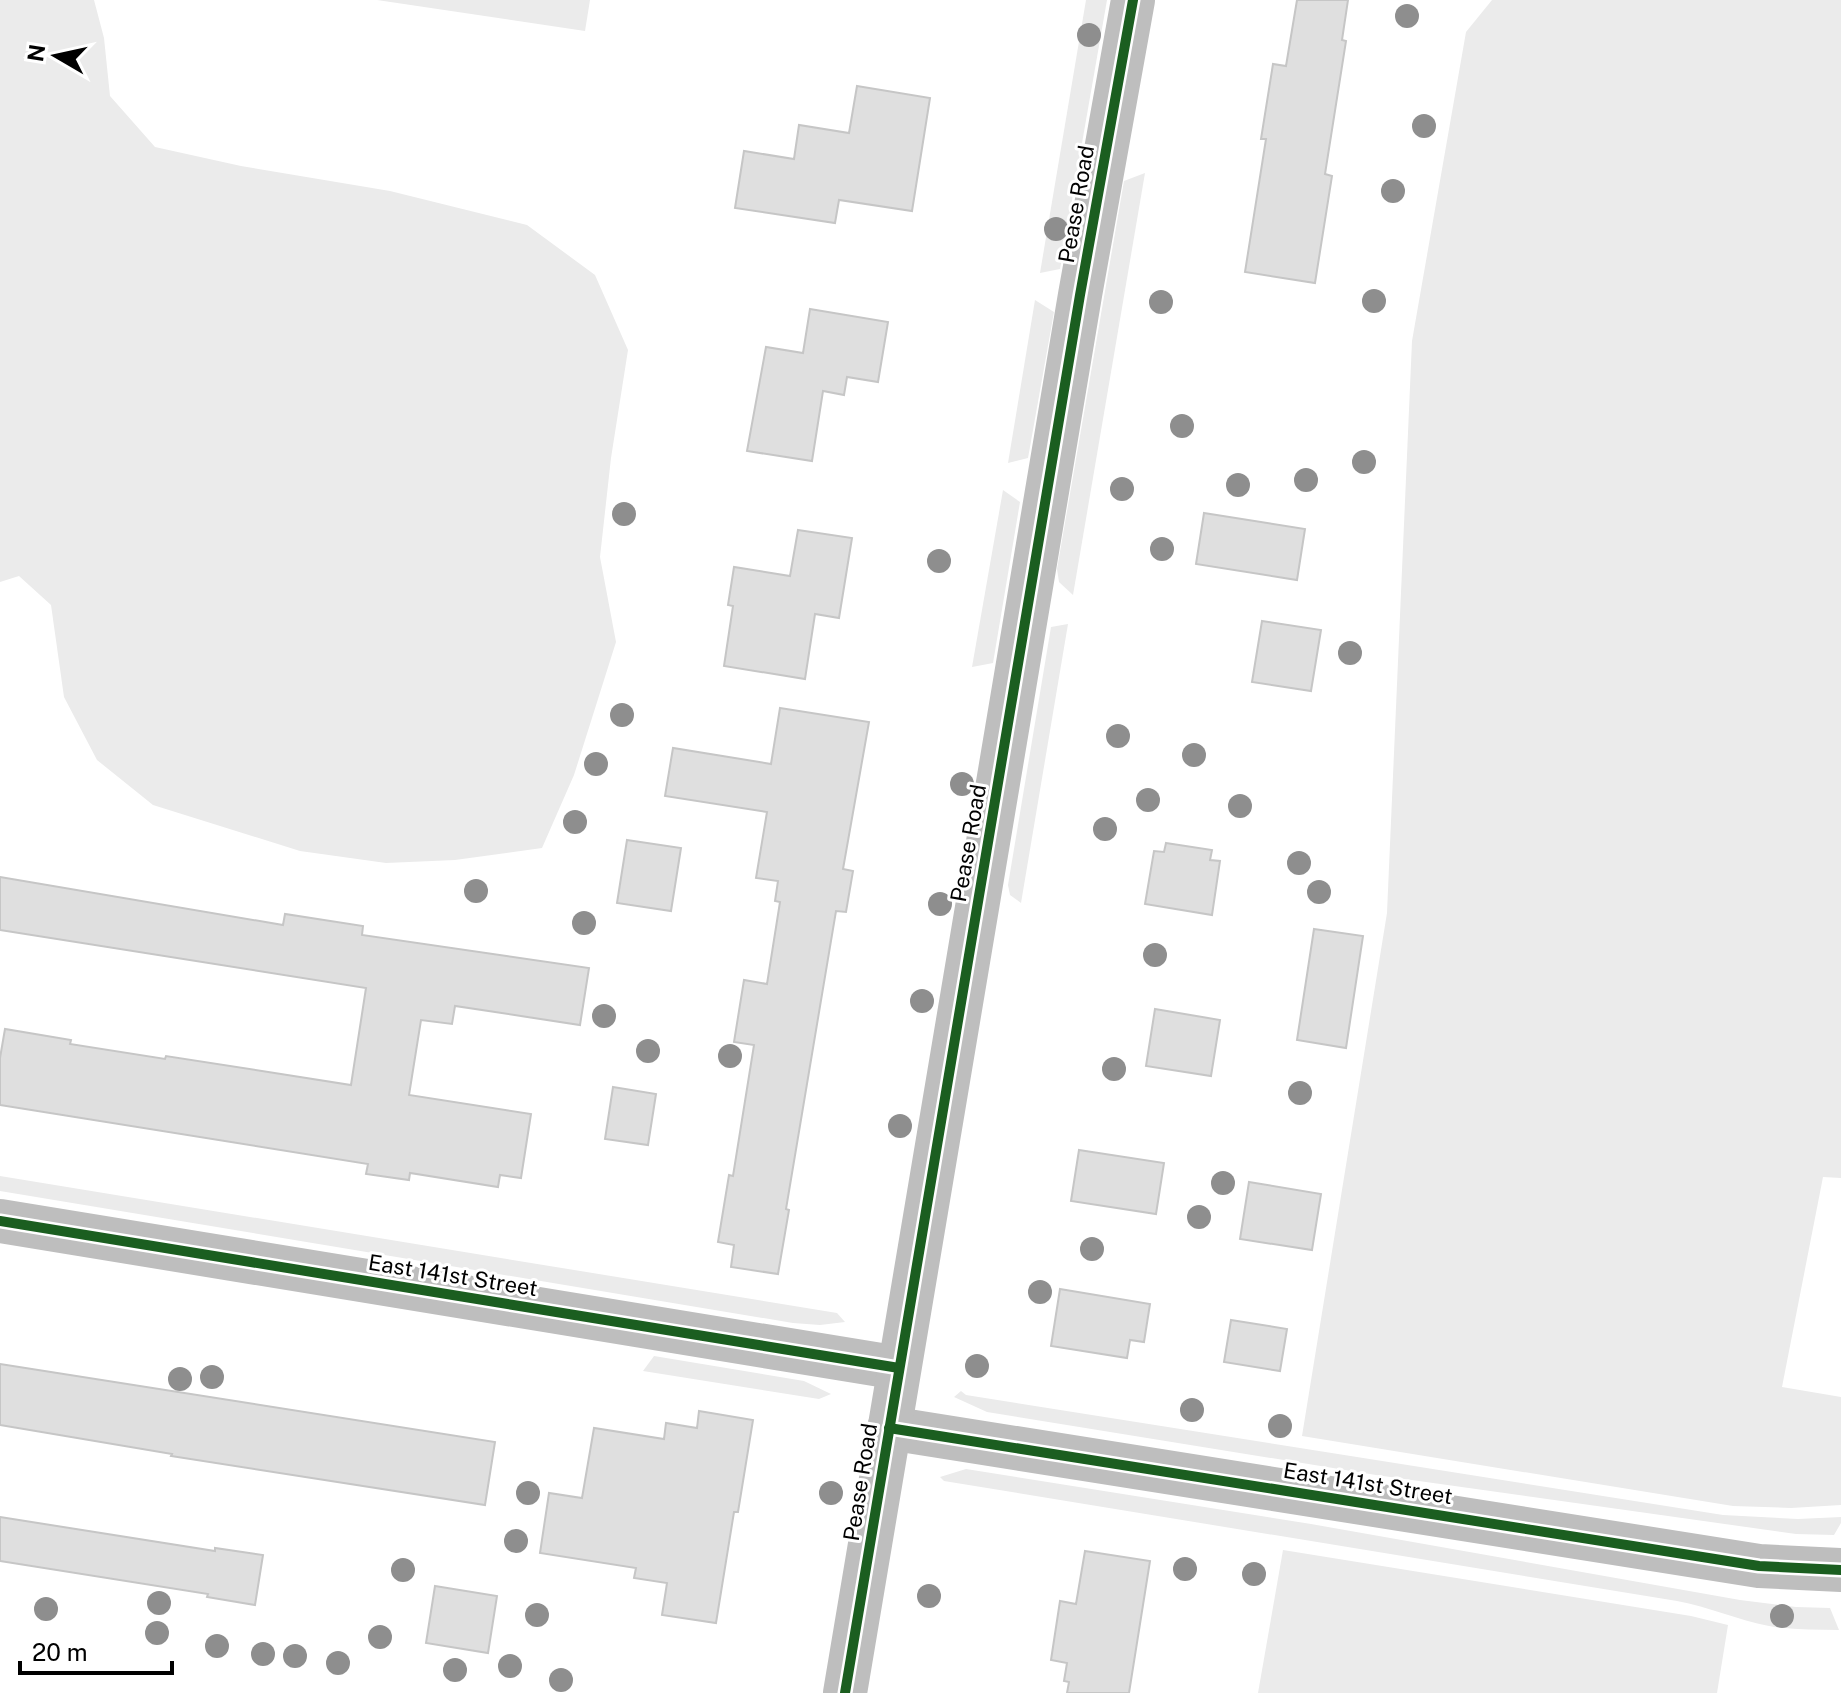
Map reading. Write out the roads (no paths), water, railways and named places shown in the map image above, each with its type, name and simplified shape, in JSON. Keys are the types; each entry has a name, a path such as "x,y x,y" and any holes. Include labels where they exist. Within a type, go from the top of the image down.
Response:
{"street":[{"name":"Pease Road","path":"845,1693 1080,295 1133,0"},
{"name":"East 141st Street","path":"0,1221 899,1368"},
{"name":"East 141st Street","path":"889,1428 1759,1566 1841,1570"}]}
